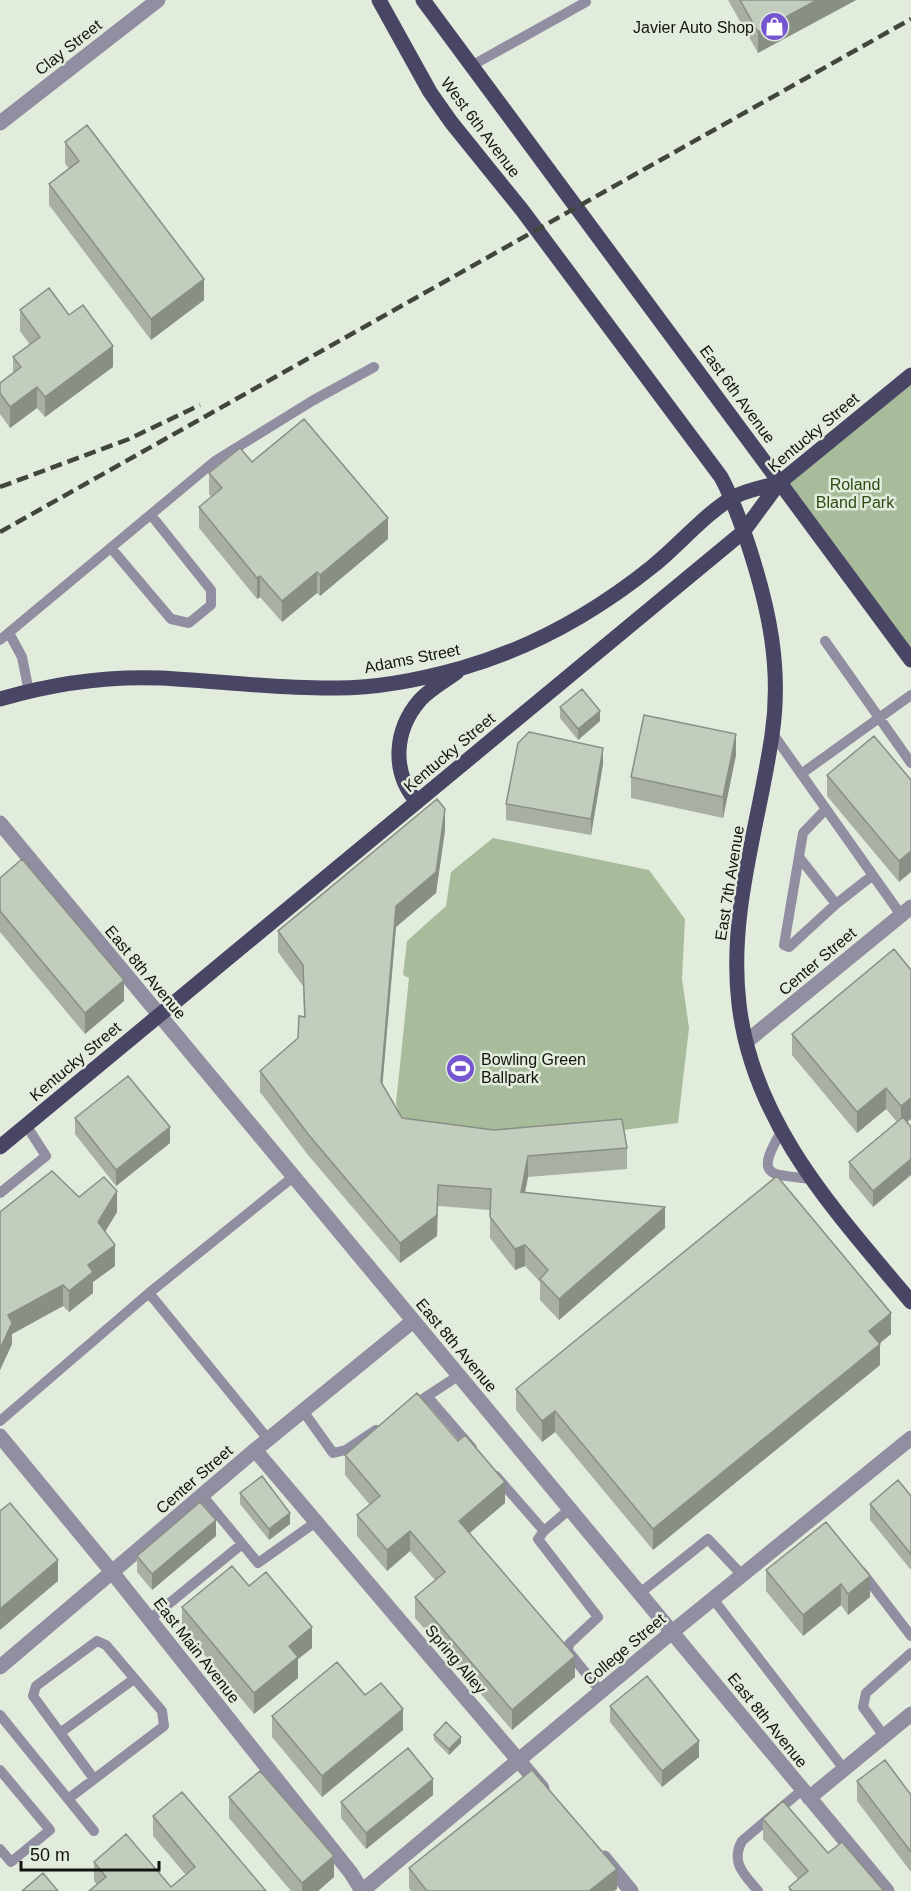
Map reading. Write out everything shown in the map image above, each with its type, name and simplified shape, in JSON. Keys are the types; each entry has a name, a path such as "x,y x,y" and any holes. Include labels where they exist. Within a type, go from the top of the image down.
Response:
{"main road":[{"name":"West 6th Avenue","path":"379,0 430,92 522,210 721,477 732,498"},
{"name":"West 6th Avenue","path":"423,0 556,180"},
{"name":"East 6th Avenue","path":"556,180 911,660"},
{"name":"Kentucky Street","path":"0,1147 743,532 779,483 911,375"},
{"name":"Adams Street","path":"0,699 76,683 128,679 340,688 406,681 462,668 546,635 593,609 652,567 732,498 779,483"},
{"name":"East 7th Avenue","path":"732,498 766,604 775,647 777,687 773,734 740,904 737,938 739,1005 746,1042 765,1099 781,1132 812,1179 911,1302"},
{"path":"417,802 407,789 399,767 404,728 422,698 462,668"}],"street":[{"name":"Clay Street","path":"0,123 158,0"},
{"name":"East 8th Avenue","path":"0,823 887,1891"},
{"name":"Center Street","path":"746,1042 906,911"},
{"name":"Center Street","path":"0,1667 268,1439 413,1321"},
{"name":"East Main Avenue","path":"0,1436 150,1619 351,1873 362,1891"},
{"name":"College Street","path":"362,1891 741,1575 821,1517 911,1438"},
{"name":"Spring Alley","path":"255,1450 554,1802"},
{"path":"806,1794 844,1769 911,1714"},
{"path":"593,1846 631,1891"}],"lane":[{"path":"471,66 586,2 585,0"},
{"path":"29,692 22,657 4,636 215,461 312,401 374,367"},
{"path":"111,548 171,620 189,623 211,605 211,590 151,515"},
{"path":"825,641 911,763"},
{"path":"801,774 911,695"},
{"path":"773,734 873,875 906,911"},
{"path":"826,809 802,833 784,945 789,947 836,904 873,875"},
{"path":"799,857 836,904"},
{"path":"0,1193 46,1156 26,1125"},
{"path":"781,1132 769,1153 767,1164 771,1173 777,1176 812,1179"},
{"path":"0,1421 149,1293 293,1177"},
{"path":"149,1293 268,1439"},
{"path":"400,1414 458,1376"},
{"path":"427,1396 482,1459"},
{"path":"303,1411 333,1453 346,1450 382,1426"},
{"path":"489,1468 544,1531"},
{"path":"202,1495 258,1563 316,1522"},
{"path":"571,1508 538,1539 598,1617 569,1644 567,1651 601,1692"},
{"path":"640,1593 708,1539 741,1575"},
{"path":"150,1619 242,1544"},
{"path":"855,1563 911,1636"},
{"path":"713,1599 844,1769"},
{"path":"68,1799 164,1726 162,1711 106,1645 96,1641 36,1686 33,1696 94,1779"},
{"path":"884,1736 863,1707 866,1693 911,1653"},
{"path":"60,1733 135,1679"},
{"path":"0,1715 94,1831"},
{"path":"0,1770 50,1830 0,1869"},
{"path":"758,1891 738,1868 737,1850 742,1841 806,1794"},
{"path":"0,1849 11,1862"}],"green space":[{"name":"Roland Bland Park","path":"911,377 911,660 779,483"},
{"path":"493,838 649,870 685,919 682,979 689,1028 678,1123 544,1140 408,1123 399,1115 396,1103 409,978 403,975 407,941 446,906 451,872"}],"building":[{"path":"740,0 817,0 758,32"},
{"path":"87,125 204,279 151,319 49,184 79,161 65,142"},
{"path":"49,288 69,315 83,305 113,346 45,397 37,387 10,407 0,393 0,383 21,367 13,357 40,337 20,310"},
{"path":"304,419 388,518 320,575 317,572 282,601 260,576 257,578 199,507 222,488 209,473 240,448 252,462"},
{"path":"582,689 600,711 578,729 560,707"},
{"path":"644,715 736,734 723,797 631,777"},
{"path":"529,732 603,748 591,819 506,804 518,743"},
{"path":"874,736 911,780 911,851 899,861 827,775"},
{"path":"437,799 445,809 436,872 396,906 381,1082 402,1118 494,1130 622,1119 627,1148 528,1156 521,1192 665,1207 559,1299 540,1279 548,1270 525,1245 515,1249 490,1217 491,1189 438,1185 437,1215 400,1243 308,1134 260,1071 298,1038 299,1016 305,1017 303,965 278,931"},
{"path":"22,859 124,980 85,1013 0,911 0,878"},
{"path":"894,949 911,970 911,1098 901,1106 886,1088 857,1112 792,1034"},
{"path":"128,1076 170,1127 116,1170 75,1118"},
{"path":"903,1117 911,1127 911,1159 873,1191 849,1162"},
{"path":"52,1171 79,1197 104,1177 117,1191 98,1222 115,1245 88,1265 93,1272 69,1291 63,1285 8,1315 12,1323 0,1349 0,1212"},
{"path":"777,1176 891,1313 869,1331 880,1344 653,1529 555,1411 542,1421 516,1389"},
{"path":"417,1393 458,1441 465,1435 505,1482 459,1521 575,1656 512,1710 415,1597 445,1572 410,1531 387,1550 357,1515 380,1496 345,1455"},
{"path":"262,1476 290,1513 269,1529 240,1493"},
{"path":"898,1480 911,1496 911,1554 870,1504"},
{"path":"200,1502 216,1520 152,1574 137,1556"},
{"path":"10,1503 58,1560 0,1609 0,1511"},
{"path":"826,1522 870,1576 848,1594 841,1584 803,1615 766,1570"},
{"path":"232,1566 249,1586 266,1572 312,1627 289,1646 298,1657 254,1693 182,1607"},
{"path":"337,1662 365,1695 381,1683 403,1709 322,1776 272,1716"},
{"path":"647,1676 699,1741 662,1771 610,1706"},
{"path":"446,1722 461,1737 449,1749 434,1735"},
{"path":"408,1748 433,1779 366,1833 341,1802"},
{"path":"885,1760 911,1795 911,1852 857,1781"},
{"path":"532,1770 617,1869 589,1891 427,1891 409,1868"},
{"path":"260,1771 334,1856 302,1883 229,1797"},
{"path":"182,1792 266,1891 89,1891 106,1877 94,1862 126,1834 171,1887 195,1867 153,1816"},
{"path":"783,1801 828,1853 842,1842 884,1891 792,1891 789,1887 808,1871 763,1819"},
{"path":"43,1873 58,1891 22,1891"}],"railway":[{"path":"0,532 911,19"},
{"path":"0,487 129,439 200,405"}],"place":[{"name":"Javier Auto Shop","path":"775,27"},
{"name":"Bowling Green Ballpark","path":"460,1068"}]}
